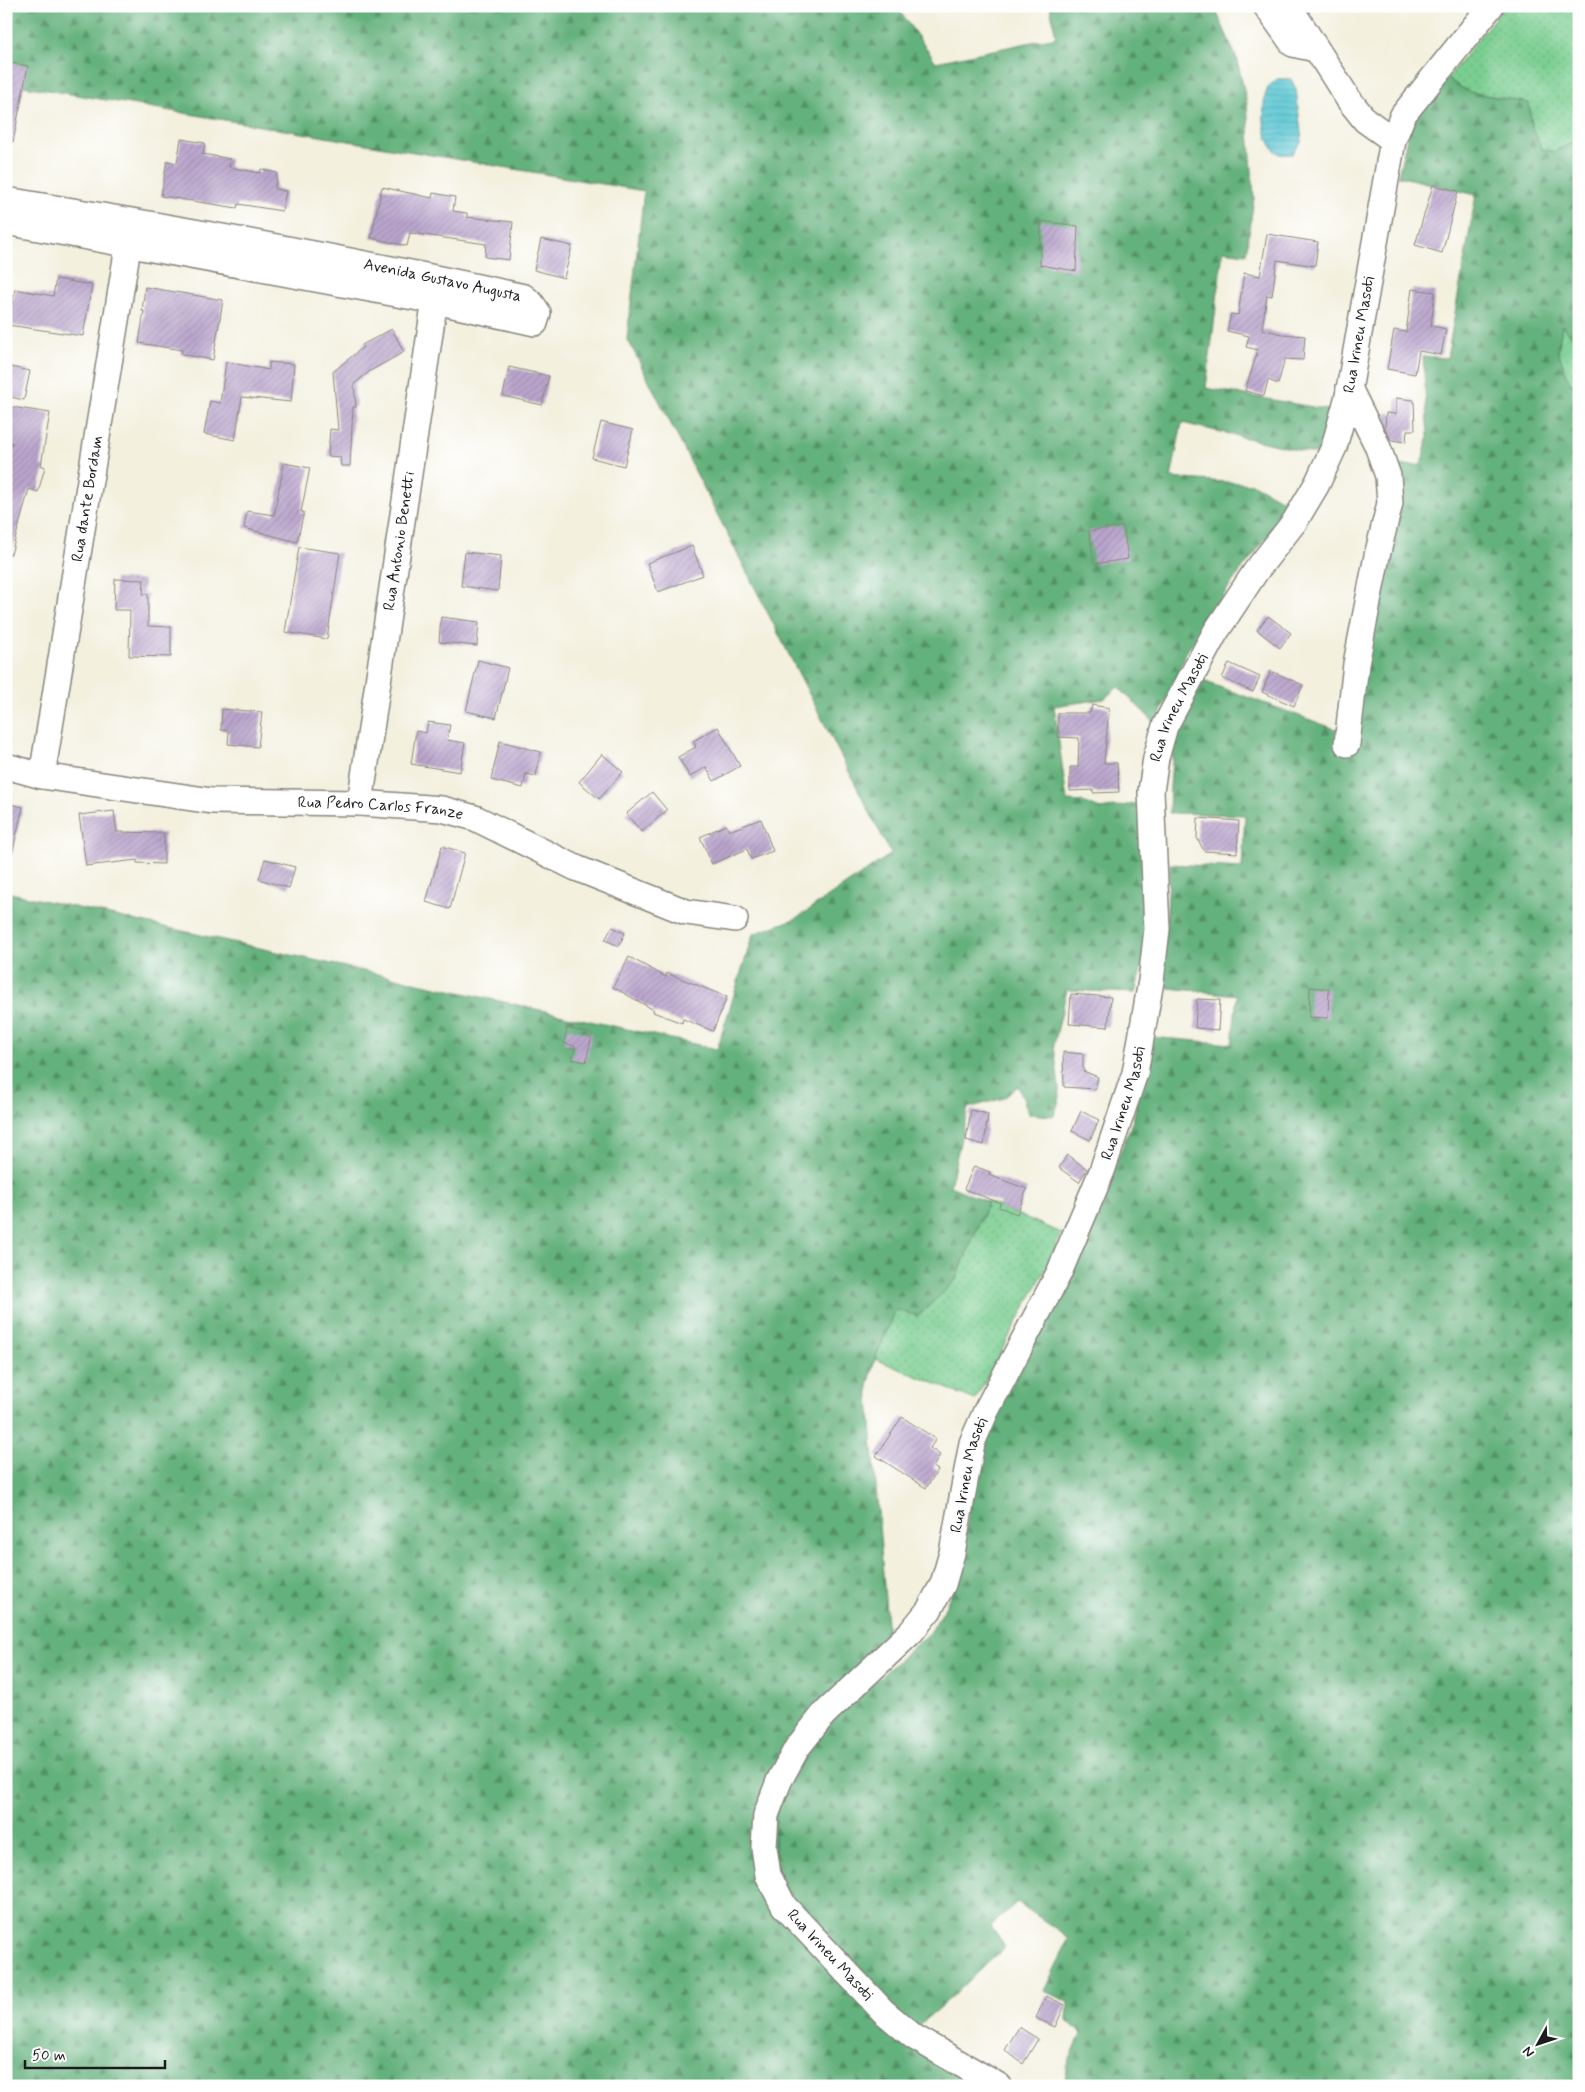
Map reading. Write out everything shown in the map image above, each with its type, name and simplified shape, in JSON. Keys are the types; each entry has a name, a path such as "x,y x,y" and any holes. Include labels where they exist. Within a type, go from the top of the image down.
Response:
{"street":[{"path":"1266,6 1293,44 1316,49"},
{"path":"1289,6 1349,100 1365,120 1393,140"},
{"name":"Rua Irineu Masoti","path":"998,2086 914,2037 883,2011 784,1906 768,1874 764,1847 766,1814 779,1780 797,1748 823,1715 910,1632 929,1610 943,1584 952,1553 972,1443 986,1411 1059,1273 1102,1171 1135,1073 1151,982 1157,929 1151,791 1156,758 1165,726 1215,633 1256,571 1295,521 1317,484 1334,447 1349,388 1393,140 1403,115 1491,6"},
{"name":"Avenida Gustavo Augusta","path":"6,200 130,232 437,290"},
{"name":"Avenida Gustavo Augusta","path":"6,222 130,232"},
{"name":"Rua dante Bordam","path":"42,776 130,232"},
{"name":"Rua Antonio Benetti","path":"360,803 437,290"},
{"path":"1347,744 1356,664 1377,556 1390,503 1388,476 1383,460 1349,388"},
{"name":"Rua Pedro Carlos Franze","path":"6,766 42,776 212,801 360,803 442,809 475,818 576,868 686,912 735,919"}],"green space":[{"path":"6,6 896,6 936,62 1056,37 1050,6 1214,6 1237,59 1247,104 1254,198 1246,254 1223,251 1206,388 1335,411 1319,455 1182,423 1171,478 1253,484 1292,505 1233,581 1187,651 1156,724 1118,687 1104,699 1054,706 1067,801 1083,802 1100,809 1141,803 1147,929 1143,962 1135,993 1067,990 1054,1045 1060,1097 1054,1116 1029,1114 1018,1086 1004,1098 968,1108 950,1186 988,1202 955,1281 918,1316 896,1310 875,1359 868,1386 888,1636 819,1705 786,1749 769,1895 984,2086 6,2086 6,892 717,1049 753,934 797,918 891,854 627,338 644,191 6,83"},
{"path":"1504,6 1579,6 1579,147 1575,141 1554,152 1542,149 1532,127 1529,103 1469,92 1447,79"},
{"path":"1447,79 1469,92 1529,103 1532,127 1542,149 1554,152 1575,141 1579,147 1579,345 1562,325 1558,351 1567,377 1579,394 1579,2086 1065,2086 1066,2067 1081,2034 1067,2020 1068,2002 1044,1991 1069,1938 1017,1902 991,1926 1005,1947 953,1996 914,2029 790,1903 774,1873 776,1817 787,1781 836,1716 928,1634 943,1612 955,1584 981,1449 991,1425 1082,1248 1133,1120 1151,1037 1232,1044 1237,995 1159,987 1166,927 1170,864 1242,868 1245,815 1169,813 1175,741 1184,713 1203,681 1341,731 1393,466 1421,465 1428,438 1423,356 1447,358 1476,195 1398,176 1409,129 1424,106"},
{"path":"1561,324 1579,345 1579,394 1568,380 1558,351"},
{"path":"988,1202 1062,1233 1049,1263 975,1400 875,1359 896,1309 955,1281"}],"water":[{"path":"1277,79 1291,79 1296,89 1302,141 1292,154 1280,154 1274,149 1269,142 1264,124 1265,95 1268,88"}],"building":[{"path":"6,62 28,66 13,142 6,141"},
{"path":"181,139 205,143 203,154 230,159 229,167 260,173 261,169 277,173 275,189 286,191 282,211 238,204 237,208 161,196 167,161 177,163"},
{"path":"1433,185 1458,191 1442,253 1415,245"},
{"path":"382,187 432,198 433,193 455,197 453,211 467,213 467,217 513,222 509,260 485,257 486,244 410,233 407,246 371,238"},
{"path":"1041,221 1078,226 1076,271 1040,265"},
{"path":"1267,234 1318,242 1315,266 1277,260 1272,296 1267,295 1262,329 1282,334 1305,336 1303,360 1285,359 1278,384 1268,380 1264,396 1245,391 1258,350 1246,347 1249,336 1227,331 1231,314 1238,315 1244,273 1260,276"},
{"path":"541,239 572,246 564,278 534,270"},
{"path":"56,279 92,285 83,336 8,325 15,289 53,296"},
{"path":"145,287 223,300 213,360 181,354 182,350 139,343 144,311 142,311"},
{"path":"1412,289 1435,292 1431,326 1446,329 1441,355 1419,351 1415,374 1387,369 1394,330 1406,332"},
{"path":"392,329 404,352 370,371 354,384 356,407 353,407 350,466 341,466 340,457 328,456 330,429 338,430 333,372 363,347 362,345"},
{"path":"226,362 269,370 269,362 294,364 291,402 242,397 235,440 204,434 210,401 220,403"},
{"path":"6,366 30,371 24,400 6,396"},
{"path":"509,367 549,376 542,405 503,396"},
{"path":"1396,398 1414,400 1415,430 1407,430 1406,442 1391,440 1385,428 1386,413 1396,414"},
{"path":"12,407 50,413 41,465 45,467 38,492 29,489 11,554 6,554 6,462 12,442 6,441 6,438"},
{"path":"601,422 633,430 624,466 592,458"},
{"path":"284,463 310,468 301,512 304,512 297,542 244,528 247,511 274,515"},
{"path":"1123,526 1128,559 1094,564 1089,531"},
{"path":"692,546 703,575 658,592 647,563"},
{"path":"299,547 340,553 327,639 285,632"},
{"path":"465,552 501,556 498,591 461,586"},
{"path":"115,579 144,580 143,594 148,594 148,626 171,627 171,657 129,656 130,610 114,610"},
{"path":"1268,616 1291,633 1280,648 1257,630"},
{"path":"441,617 479,622 477,646 439,642"},
{"path":"478,660 508,668 496,718 466,711"},
{"path":"1229,663 1260,677 1253,692 1222,678"},
{"path":"1271,671 1303,685 1294,706 1262,692"},
{"path":"1092,705 1109,708 1104,763 1117,763 1119,792 1093,793 1093,790 1070,791 1070,767 1078,767 1079,738 1058,737 1058,713 1090,713"},
{"path":"222,709 262,712 258,747 228,744 229,731 221,730"},
{"path":"428,722 450,725 447,740 465,743 460,772 411,764 416,731 426,733"},
{"path":"718,727 740,766 714,781 706,767 690,777 678,757 696,747 693,741"},
{"path":"500,741 541,752 536,776 526,774 523,788 491,780"},
{"path":"602,754 623,772 599,799 579,782"},
{"path":"652,792 667,810 642,832 626,814"},
{"path":"6,803 23,807 12,854 6,853"},
{"path":"114,811 117,832 164,833 164,864 137,863 137,860 86,866 79,815"},
{"path":"1198,818 1239,821 1237,853 1204,851 1197,838"},
{"path":"761,819 773,851 751,859 747,849 712,864 700,837 726,825 729,831"},
{"path":"442,846 465,853 450,909 426,902"},
{"path":"265,859 295,867 289,888 259,879"},
{"path":"612,927 625,933 619,946 605,940"},
{"path":"629,957 666,977 667,973 727,997 713,1031 683,1019 682,1023 653,1012 654,1010 613,987"},
{"path":"1310,987 1329,989 1328,1018 1309,1017"},
{"path":"1071,994 1111,997 1108,1027 1069,1024"},
{"path":"1197,999 1220,1000 1218,1030 1195,1028"},
{"path":"567,1028 592,1034 586,1062 572,1059 575,1046 564,1043"},
{"path":"1063,1052 1083,1054 1083,1071 1098,1077 1095,1089 1064,1087"},
{"path":"971,1110 988,1114 984,1145 966,1140"},
{"path":"1081,1111 1099,1120 1090,1140 1072,1131"},
{"path":"1067,1155 1087,1169 1079,1182 1059,1168"},
{"path":"974,1166 990,1172 989,1175 1027,1189 1017,1214 999,1207 1000,1203 964,1189"},
{"path":"902,1417 936,1439 930,1448 940,1455 933,1467 938,1470 926,1488 876,1456"},
{"path":"1046,1996 1065,2005 1055,2027 1036,2018"},
{"path":"1019,2027 1038,2039 1023,2064 1005,2050"}]}
